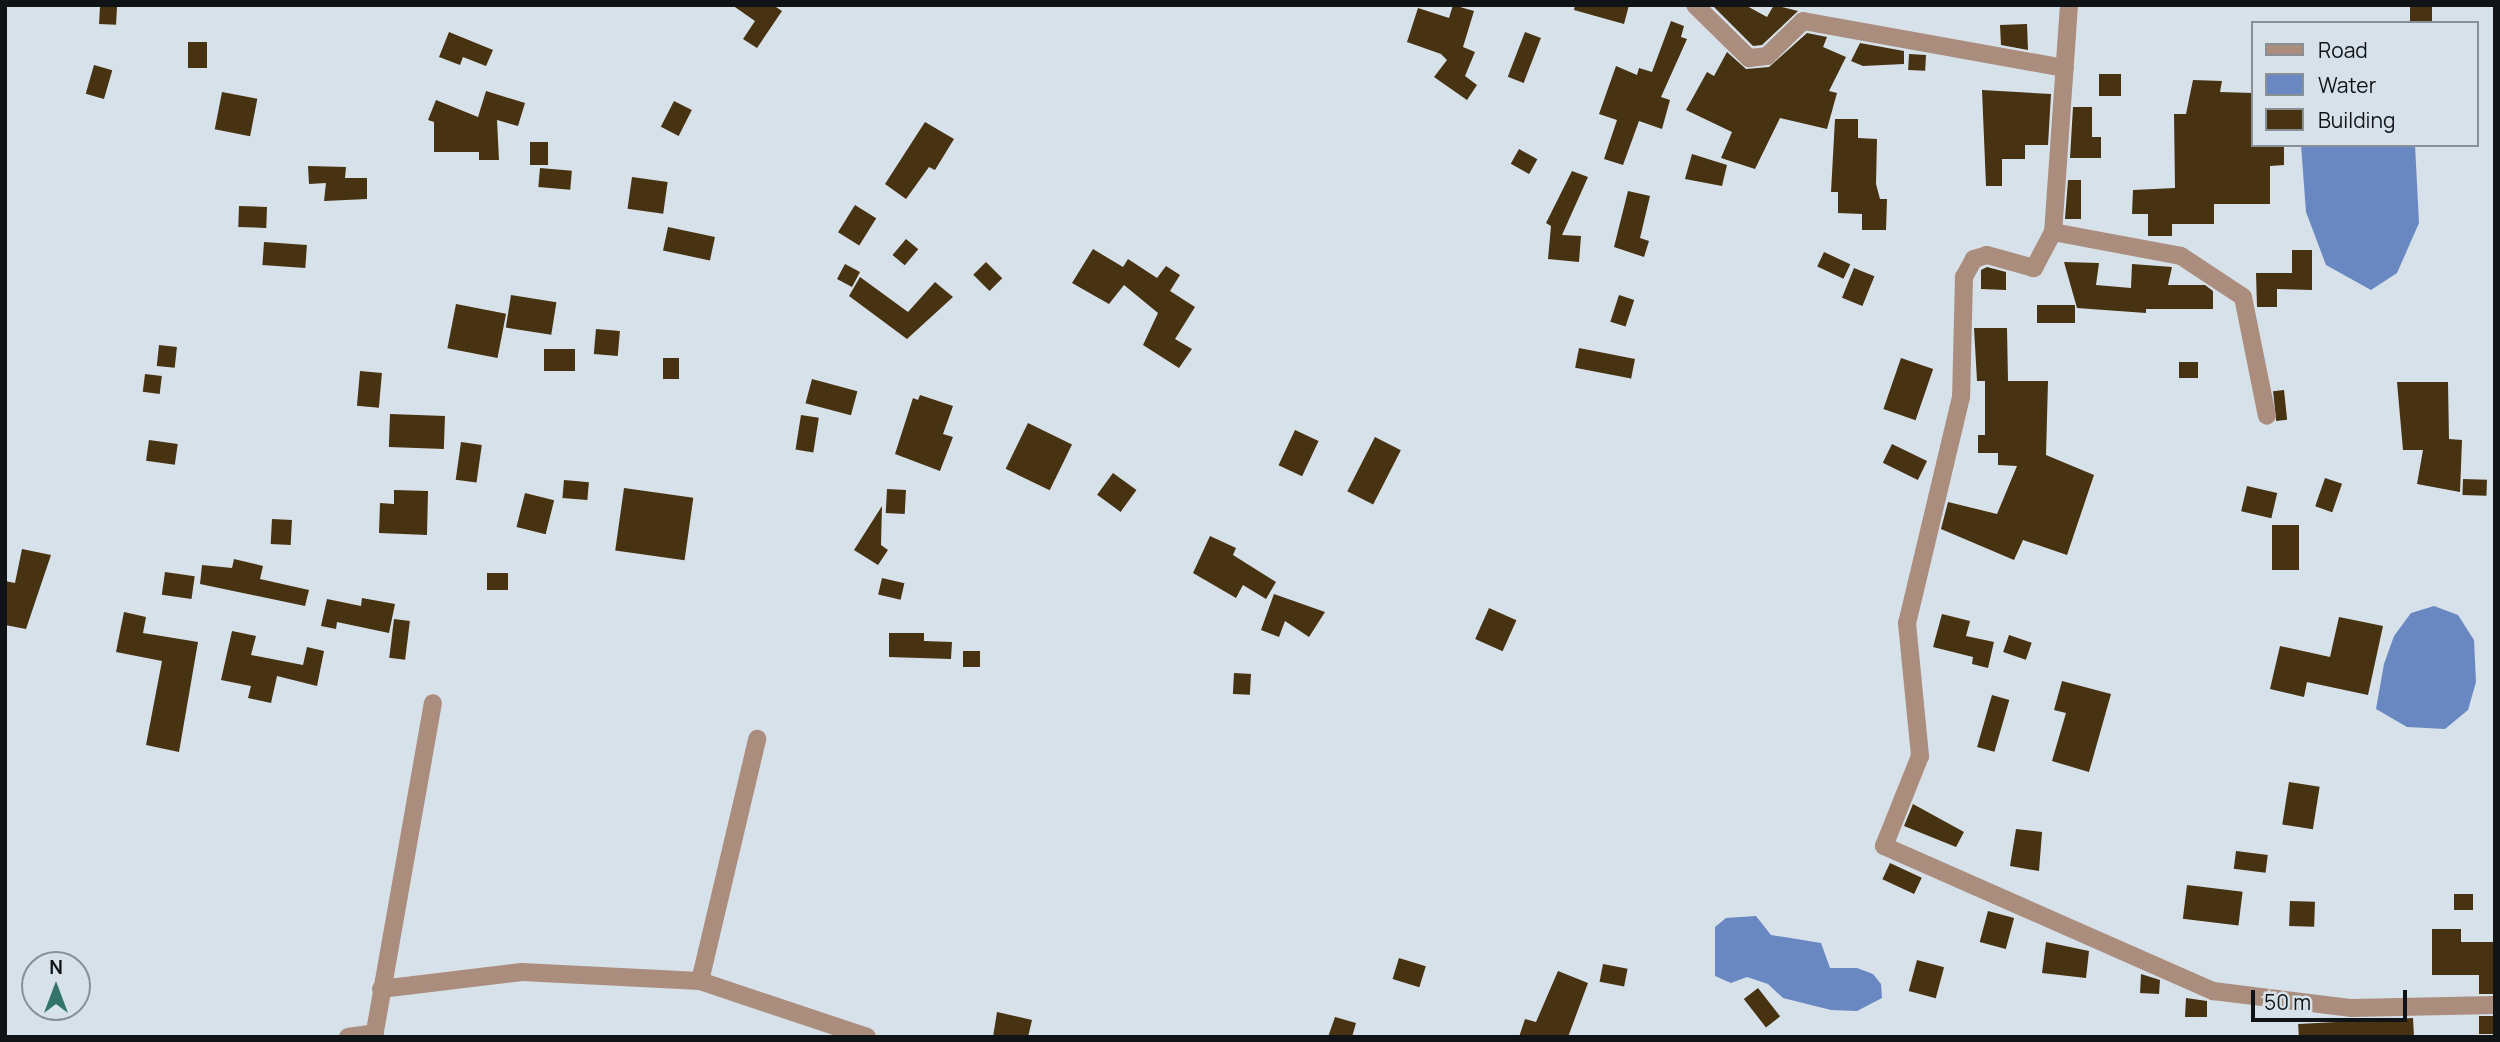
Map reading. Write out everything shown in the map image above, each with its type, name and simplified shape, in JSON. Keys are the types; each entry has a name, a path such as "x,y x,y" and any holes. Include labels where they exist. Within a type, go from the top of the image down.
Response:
{"street":[{"path":"1695,5 1749,58 1767,56 1803,21 2064,68"},
{"path":"2069,5 2053,232 2034,268 1987,255 1974,259 1965,277 1961,397 1907,623 1920,756 1884,846 2213,991 2352,1008 2495,1005"},
{"path":"2053,232 2181,256 2243,297 2267,416"},
{"path":"348,1037 375,1035 433,703"},
{"path":"700,981 757,739"},
{"path":"381,989 522,972 700,981 867,1037"}],"water":[{"path":"2301,147 2415,147 2419,223 2397,273 2371,290 2326,265 2306,212"},
{"path":"2434,606 2458,615 2474,640 2476,682 2468,710 2445,729 2407,727 2376,709 2384,664 2394,636 2411,613"},
{"path":"1756,916 1771,935 1821,943 1830,968 1857,968 1873,974 1881,984 1882,998 1857,1011 1831,1010 1783,998 1768,984 1747,977 1731,983 1715,976 1715,927 1726,918"}],"building":[{"path":"732,5 773,5 782,11 757,48 743,39 755,21"},
{"path":"1453,5 1474,11 1463,47 1475,52 1465,76 1477,85 1467,100 1434,77 1447,60 1441,54 1407,42 1418,8 1449,18"},
{"path":"1575,5 1629,5 1624,24 1574,10"},
{"path":"1712,5 1745,5 1767,17 1774,5 1798,11 1762,45 1753,46"},
{"path":"100,6 117,7 116,25 99,24"},
{"path":"2410,7 2432,7 2432,21 2410,21"},
{"path":"1671,21 1684,26 1681,37 1687,39 1661,97 1670,100 1662,129 1639,121 1623,165 1604,159 1617,120 1599,114 1616,66 1637,75 1639,68 1652,72"},
{"path":"2027,24 2028,50 2001,45 2000,25"},
{"path":"449,32 493,50 486,66 463,57 460,65 439,57"},
{"path":"1525,32 1541,38 1524,83 1508,77"},
{"path":"1807,33 1827,37 1823,47 1846,57 1829,91 1837,93 1827,129 1780,118 1755,169 1721,158 1732,132 1686,110 1707,72 1714,76 1727,52 1746,69 1769,67"},
{"path":"188,42 207,42 207,68 188,68"},
{"path":"1860,43 1904,51 1904,64 1863,66 1851,61"},
{"path":"1909,54 1926,55 1925,71 1908,70"},
{"path":"94,65 112,70 104,99 86,94"},
{"path":"2099,74 2121,74 2121,96 2099,96"},
{"path":"2193,80 2222,81 2220,92 2252,93 2252,147 2284,147 2284,165 2270,166 2270,204 2214,204 2214,224 2172,224 2172,236 2148,236 2148,214 2132,214 2133,190 2175,188 2174,114 2186,114"},
{"path":"1982,90 2051,94 2048,145 2025,145 2025,159 2002,159 2002,186 1986,186"},
{"path":"486,91 525,103 518,126 497,120 499,160 479,160 479,152 434,152 434,122 428,120 436,100 478,117"},
{"path":"222,92 257,99 250,136 215,129"},
{"path":"674,101 692,110 679,136 661,127"},
{"path":"2073,107 2092,107 2092,137 2101,137 2101,158 2070,158"},
{"path":"1835,119 1858,119 1858,138 1877,139 1876,184 1880,199 1887,199 1886,230 1862,230 1862,214 1838,213 1838,192 1831,192"},
{"path":"925,122 954,139 935,170 929,167 906,199 885,184"},
{"path":"530,142 548,142 548,165 530,165"},
{"path":"1519,149 1537,159 1529,174 1511,164"},
{"path":"1692,154 1727,165 1722,186 1685,179"},
{"path":"308,166 346,167 345,178 367,178 367,199 324,201 326,183 309,184"},
{"path":"540,168 572,171 570,190 538,187"},
{"path":"1572,171 1588,177 1562,235 1581,236 1579,262 1548,259 1551,226 1546,223"},
{"path":"632,177 668,182 663,214 628,209"},
{"path":"2068,180 2081,180 2081,219 2065,219"},
{"path":"1628,191 1650,196 1640,238 1649,241 1644,257 1614,247"},
{"path":"855,205 876,218 859,245 838,232"},
{"path":"239,206 267,207 266,228 238,227"},
{"path":"668,227 715,237 710,260 663,250"},
{"path":"906,239 918,249 905,265 893,255"},
{"path":"264,242 307,245 305,268 262,265"},
{"path":"1093,249 1123,267 1128,259 1157,278 1166,266 1180,275 1170,291 1195,307 1175,339 1192,349 1179,368 1143,345 1158,313 1124,285 1109,304 1072,283"},
{"path":"2292,250 2312,250 2312,290 2277,289 2277,307 2257,307 2256,273 2292,273"},
{"path":"1824,252 1850,264 1844,279 1817,267"},
{"path":"986,262 1002,278 990,291 973,275"},
{"path":"2064,262 2099,263 2096,285 2131,288 2132,264 2172,267 2168,285 2205,285 2213,291 2213,309 2146,309 2146,313 2077,308"},
{"path":"845,264 860,272 852,287 837,279"},
{"path":"1987,267 2006,272 2006,290 1981,289 1981,270"},
{"path":"1854,268 1874,276 1862,306 1842,298"},
{"path":"860,277 908,312 935,282 953,297 907,339 849,296"},
{"path":"511,295 556,302 551,335 506,328"},
{"path":"1619,295 1634,300 1626,327 1610,322"},
{"path":"456,304 506,314 497,358 447,348"},
{"path":"2037,305 2075,305 2075,323 2037,323"},
{"path":"1974,328 2007,328 2008,381 2048,381 2046,455 2094,475 2067,555 2023,540 2014,560 1941,529 1948,502 1997,514 2017,466 1998,465 1998,453 1978,453 1978,435 1985,435 1985,381 1977,381"},
{"path":"596,329 620,331 618,356 594,354"},
{"path":"159,345 177,347 175,368 157,366"},
{"path":"1579,348 1635,359 1631,379 1575,368"},
{"path":"544,349 575,349 575,371 544,371"},
{"path":"663,358 679,358 679,379 663,379"},
{"path":"1901,358 1933,369 1916,420 1883,409"},
{"path":"2179,362 2198,362 2198,378 2179,378"},
{"path":"360,371 382,373 379,408 357,406"},
{"path":"145,374 162,376 160,394 143,392"},
{"path":"812,379 857,391 851,415 806,403"},
{"path":"2397,382 2448,382 2449,439 2462,440 2460,492 2417,484 2423,450 2403,450"},
{"path":"2284,390 2287,420 2276,421 2273,391"},
{"path":"920,395 953,406 943,434 953,437 940,471 895,454 913,398 918,400"},
{"path":"390,414 445,416 444,449 389,447"},
{"path":"801,415 819,418 813,452 796,450"},
{"path":"1028,423 1072,444 1050,490 1006,469"},
{"path":"1295,430 1319,441 1302,476 1279,465"},
{"path":"1375,437 1401,450 1373,505 1347,491"},
{"path":"149,440 178,444 175,465 146,461"},
{"path":"461,442 482,445 477,483 456,480"},
{"path":"1892,444 1927,461 1918,480 1883,463"},
{"path":"1113,473 1136,490 1121,512 1097,495"},
{"path":"2325,478 2342,484 2332,512 2315,506"},
{"path":"2463,479 2487,480 2486,496 2462,495"},
{"path":"564,480 589,482 587,500 562,498"},
{"path":"2247,486 2277,493 2271,518 2241,511"},
{"path":"624,488 693,498 685,560 615,550"},
{"path":"887,489 906,490 905,514 886,513"},
{"path":"394,490 428,491 427,535 379,533 380,503 394,504"},
{"path":"525,493 554,500 546,534 517,527"},
{"path":"882,506 881,545 888,550 878,565 854,550"},
{"path":"272,519 292,520 291,545 271,544"},
{"path":"2272,525 2299,525 2299,570 2272,570"},
{"path":"1210,536 1236,548 1233,555 1276,582 1266,599 1243,585 1236,598 1193,573"},
{"path":"22,549 51,555 26,629 5,625 5,581 15,583"},
{"path":"234,559 263,566 260,579 309,590 305,606 200,584 202,565 232,568"},
{"path":"165,572 195,576 192,599 162,595"},
{"path":"487,573 508,573 508,590 487,590"},
{"path":"882,578 904,583 901,600 878,595"},
{"path":"1274,594 1325,612 1309,637 1285,621 1279,637 1261,630"},
{"path":"362,598 395,604 389,633 337,622 336,629 321,626 327,599 361,606"},
{"path":"1489,608 1516,620 1503,651 1475,639"},
{"path":"124,612 146,617 143,633 198,642 179,752 146,745 162,661 116,652"},
{"path":"1942,614 1970,621 1966,636 1994,642 1988,668 1972,664 1973,657 1933,647"},
{"path":"2339,617 2383,626 2368,695 2307,682 2304,697 2270,689 2280,646 2330,657"},
{"path":"394,619 410,621 405,660 389,658"},
{"path":"232,631 256,636 251,655 303,665 307,647 324,651 317,686 277,676 271,703 248,698 251,686 221,680"},
{"path":"889,633 924,633 924,641 952,642 951,659 889,657"},
{"path":"2009,635 2032,643 2026,660 2003,652"},
{"path":"963,651 980,651 980,667 963,667"},
{"path":"1234,673 1251,674 1250,695 1233,694"},
{"path":"2062,681 2111,694 2089,772 2052,761 2066,713 2054,710"},
{"path":"1992,695 2009,700 1994,752 1977,747"},
{"path":"2289,782 2320,787 2313,829 2282,824"},
{"path":"1913,804 1964,832 1956,847 1904,826"},
{"path":"2016,829 2042,832 2039,871 2010,866"},
{"path":"2236,851 2268,855 2266,873 2234,869"},
{"path":"1890,863 1922,878 1914,894 1882,879"},
{"path":"2187,885 2243,892 2238,926 2183,919"},
{"path":"2454,894 2473,894 2473,910 2454,910"},
{"path":"2290,901 2315,902 2314,927 2289,926"},
{"path":"1988,911 2014,918 2006,949 1980,942"},
{"path":"2432,929 2461,929 2461,942 2495,942 2494,994 2479,994 2479,975 2432,975"},
{"path":"2046,942 2089,951 2086,978 2042,973"},
{"path":"1399,958 1426,966 1419,987 1393,979"},
{"path":"1917,960 1944,967 1936,998 1909,991"},
{"path":"1603,964 1628,969 1624,986 1600,982"},
{"path":"1558,971 1588,983 1568,1037 1519,1037 1525,1019 1536,1022"},
{"path":"2141,974 2160,980 2159,994 2140,993"},
{"path":"1758,988 1780,1016 1766,1027 1744,999"},
{"path":"2186,998 2207,1001 2207,1017 2185,1017"},
{"path":"997,1012 1032,1020 1028,1037 993,1037"},
{"path":"2479,1016 2494,1016 2494,1034 2479,1034"},
{"path":"1335,1017 1356,1023 1352,1037 1328,1037"},
{"path":"2413,1018 2414,1035 2299,1037 2298,1024"}]}
